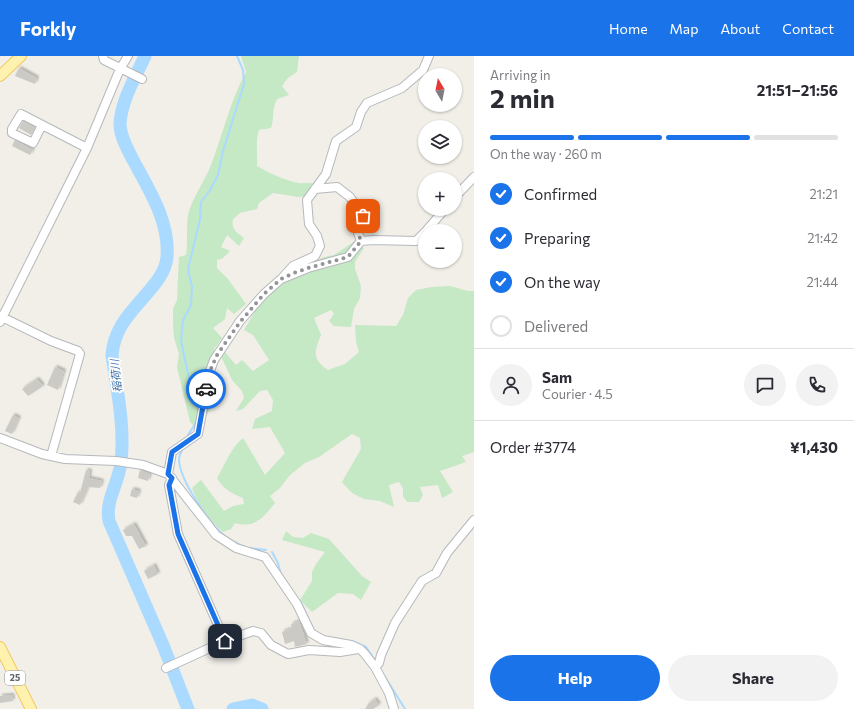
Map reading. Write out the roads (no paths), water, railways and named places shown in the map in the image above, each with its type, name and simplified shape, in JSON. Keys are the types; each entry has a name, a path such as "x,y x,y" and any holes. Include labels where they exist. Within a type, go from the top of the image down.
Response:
{"main road":[{"path":"0,76 21,56"},
{"name":"25","path":"0,647 31,709"}],"street":[{"path":"103,56 104,60 142,79"},
{"path":"51,456 80,354 78,351 1,319 86,148 120,69 128,56"},
{"path":"225,641 178,534 169,485 172,452 198,434 210,371 217,355 240,322 264,294 293,266 315,256 320,246 309,224 307,200 326,174 336,141 356,127 361,112 367,103 402,88 423,70 429,56"},
{"path":"42,125 86,148"},
{"path":"462,190 474,177"},
{"path":"315,189 337,187 350,197 363,216 358,233 361,241"},
{"path":"433,224 439,216"},
{"path":"280,280 308,268 348,257 361,241 416,241 418,239"},
{"path":"0,438 51,456 81,461 116,461 137,464 170,476 216,535 236,548 265,557 297,604 308,628 316,637 360,649 375,667 389,693 394,709"},
{"path":"375,667 379,663 395,623 422,581 436,573 447,553 474,520"},
{"path":"166,668 225,641 253,631 261,633 271,646 288,654 309,650 340,652 360,649"}],"waterway":[{"name":"稲荷川","path":"145,56 133,80 123,106 120,128 126,146 157,205 165,231 167,257 164,269 158,280 121,325 115,339 112,355 120,408 122,449 120,470 108,513 109,521 163,645 188,709"},
{"path":"198,413 198,404 188,374 181,341 183,320 191,305 192,287 188,269 200,220 201,202 210,190 218,175 223,151 244,84 243,70 237,56"},
{"path":"188,435 197,421"},
{"path":"183,449 179,460 190,491 205,514 227,538"},
{"path":"234,542 245,547"},
{"path":"249,548 266,550"},
{"path":"272,552 278,563 281,575"},
{"path":"301,603 308,618"},
{"path":"352,641 366,647 375,660"},
{"path":"382,672 405,709"},
{"name":"稲荷川","path":"233,709 252,705 262,709"}]}
